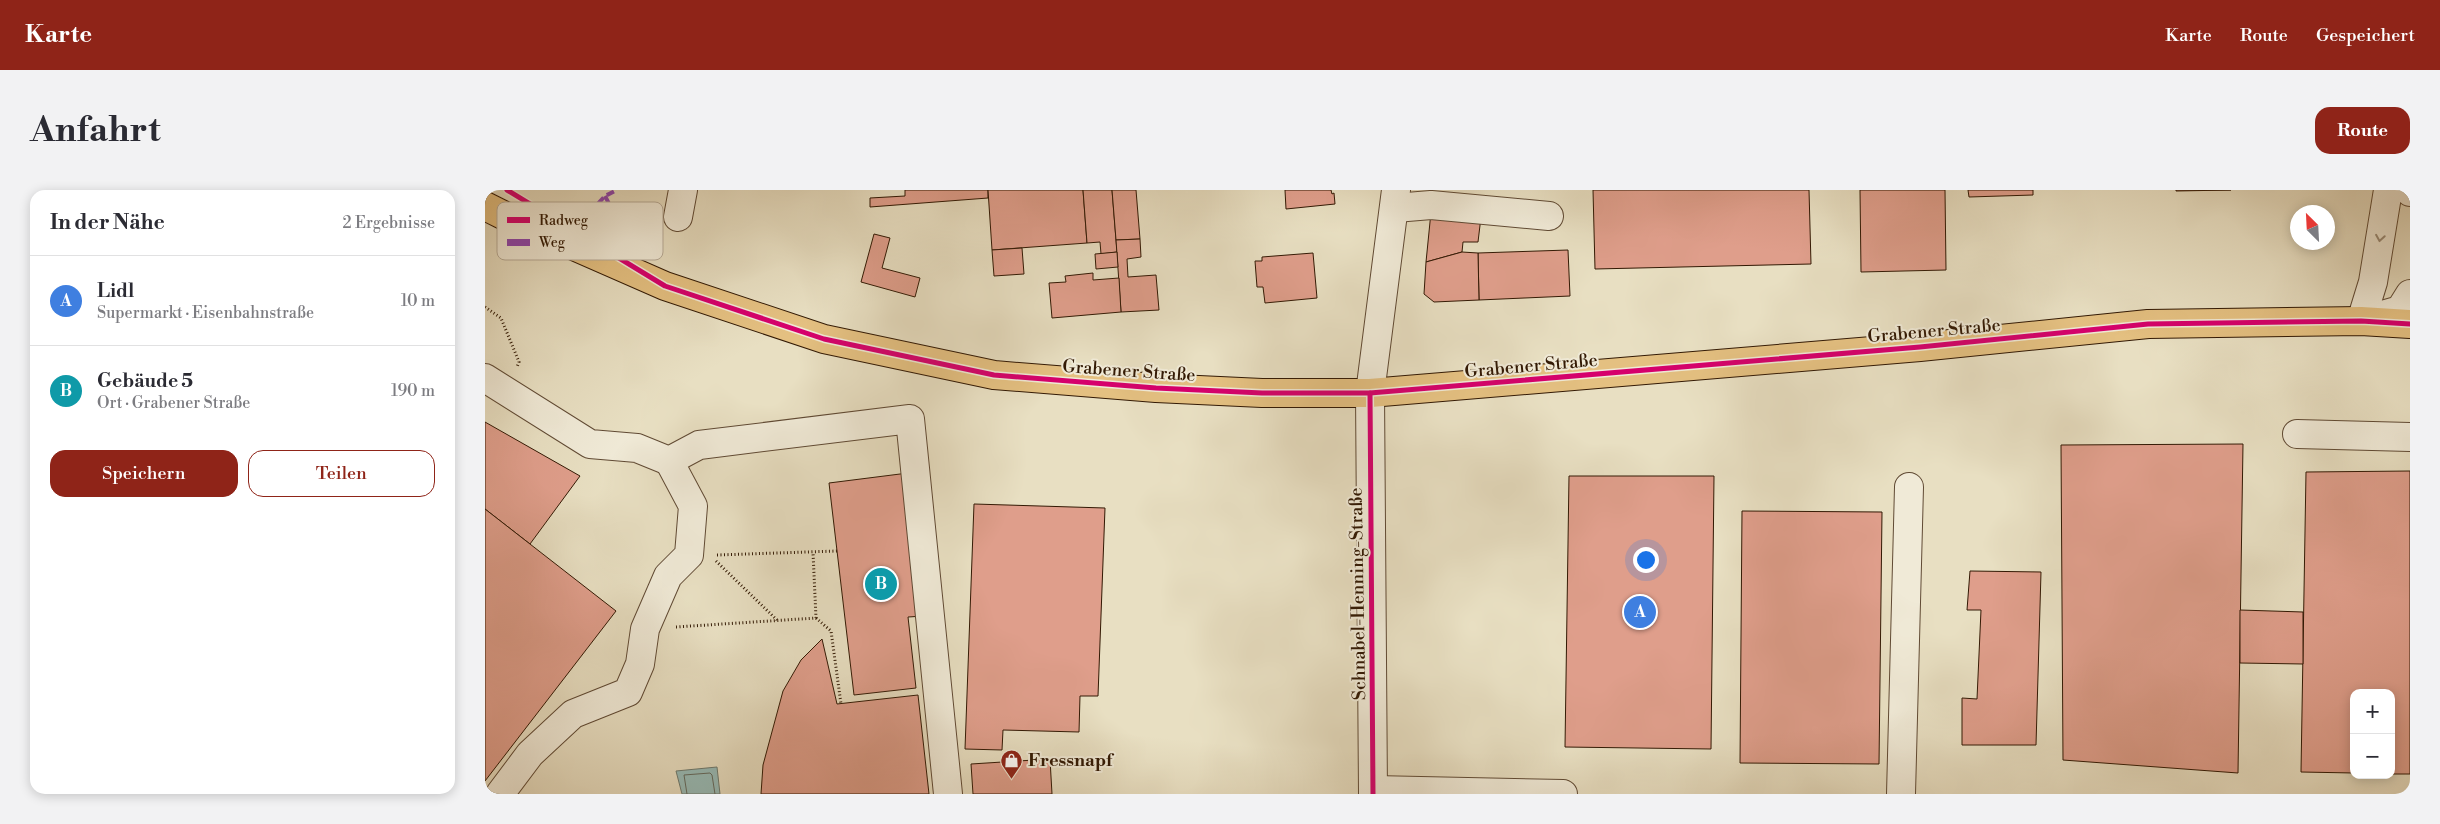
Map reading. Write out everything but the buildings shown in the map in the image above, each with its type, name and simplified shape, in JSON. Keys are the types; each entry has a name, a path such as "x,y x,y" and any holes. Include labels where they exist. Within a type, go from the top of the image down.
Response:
{"main road":[{"name":"Grabener Straße","path":"485,206 497,212"},
{"name":"Grabener Straße","path":"606,260 665,286 824,339 993,375 1243,392 1370,393 1920,347 2147,324 2361,321 2410,324"}],"street":[{"path":"678,217 683,190"},
{"path":"2361,321 2373,282 2387,190"},
{"path":"1395,199 1431,205 1549,216"},
{"name":"Schnabel-Henning-Straße","path":"1374,792 1370,393 1395,199"},
{"path":"2361,321 2400,310 2410,294"},
{"path":"496,384 590,444 637,448 669,461 693,506 689,556 668,576 645,630 640,664 628,692 573,714 530,754 500,794"},
{"path":"669,461 699,445 910,419 948,794"},
{"path":"2297,434 2410,437"},
{"path":"1901,794 1909,487"},
{"path":"1374,792 1563,794"}],"path":[{"path":"485,307 501,318 519,362 496,384"},
{"path":"813,552 816,618"},
{"path":"777,620 710,555 837,552"},
{"path":"645,630 816,618 831,631 841,704"}],"water":[{"path":"717,767 720,794 682,794 676,771"}],"marked path":[{"path":"600,202 605,196 617,190"},
{"path":"605,196 608,202"},
{"path":"627,264 629,260"}],"cycle path":[{"path":"507,190 527,202"},
{"path":"622,260 665,286 824,339 994,375 1156,388 1262,393 1370,393 1920,347 2148,324 2361,321 2410,324"},
{"path":"1370,393 1373,794"}],"place":[{"name":"Gebäude 5","path":"881,584"},
{"name":"Lidl","path":"1640,612"},
{"name":"Fressnapf","path":"1012,779"}]}
